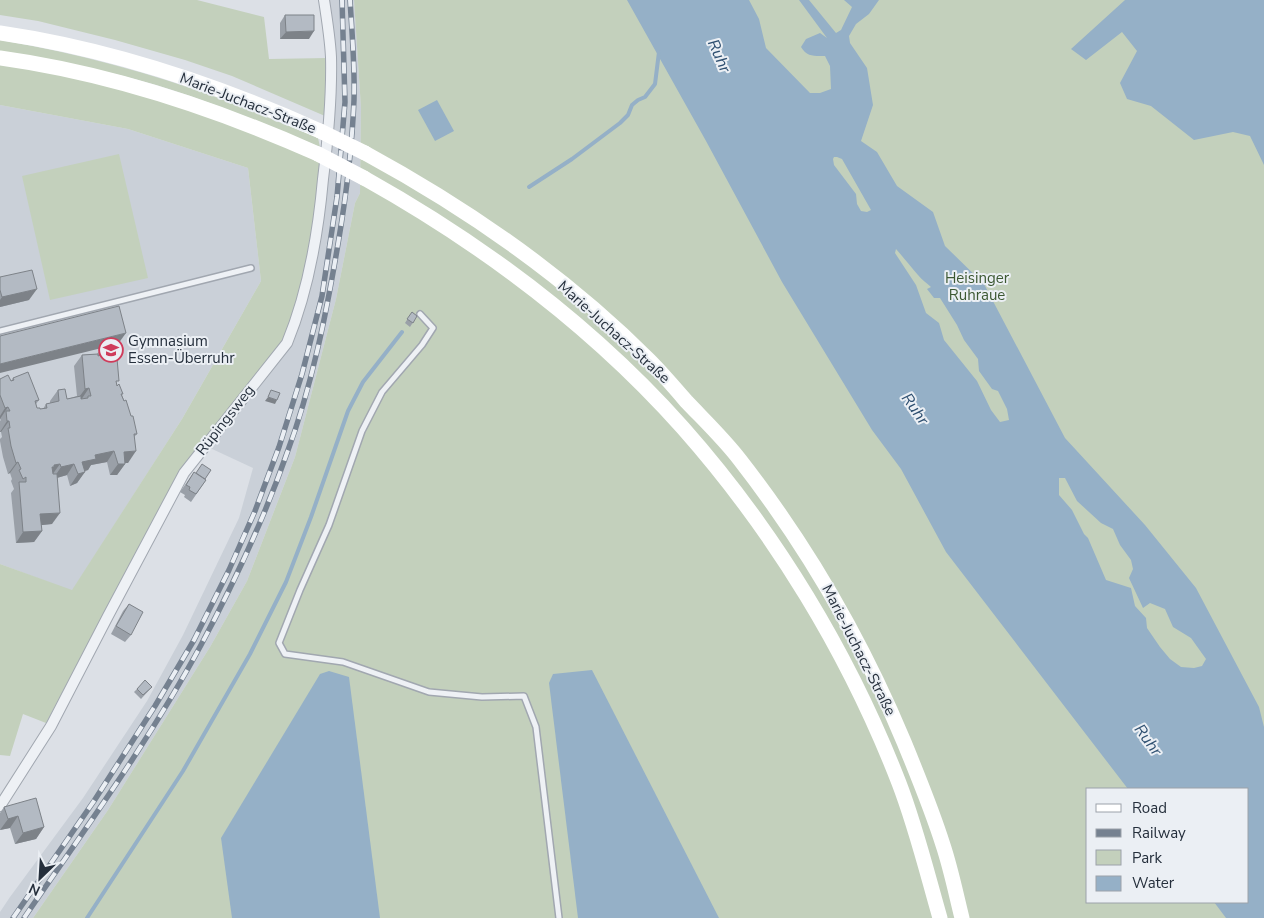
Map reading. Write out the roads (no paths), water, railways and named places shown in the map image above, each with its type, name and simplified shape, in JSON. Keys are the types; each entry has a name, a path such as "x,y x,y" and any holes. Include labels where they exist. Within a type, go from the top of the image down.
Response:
{"main road":[{"name":"Marie-Juchacz-Straße","path":"0,33 50,42 165,72 234,95 320,131 365,153 452,204 518,248 589,306 648,359 739,459 782,517 817,570 853,632 882,689 924,789 944,846 962,918"},
{"name":"Marie-Juchacz-Straße","path":"0,58 88,75 162,95 223,114 318,154 364,178 448,227 575,323 631,374 683,428 724,478 766,534 799,583 834,644 862,699 899,784 940,918"}],"street":[{"name":"Rüpingsweg","path":"0,806 51,726 184,473 287,343 302,302 319,224 330,108 331,56 324,0"}],"lane":[{"path":"0,331 251,268"},
{"path":"420,314 433,328 422,346 382,392 362,431 329,525 279,643 285,654 343,662 429,692 482,697 524,696 536,728 559,918"}],"water":[{"name":"Ruhr","path":"627,0 749,0 759,19 766,48 810,93 820,93 831,89 830,66 825,56 808,54 801,47 806,39 820,33 827,38 799,0 809,0 836,33 841,30 852,7 844,0 879,0 869,14 856,24 849,36 850,43 867,68 873,105 861,141 877,152 897,186 933,212 945,246 984,284 1065,438 1145,525 1196,588 1259,707 1264,727 1264,918 1226,918 1215,903 1249,903 1249,788 1127,788 946,552 901,469 872,430 782,282","holes":["837,157 842,159 871,210 867,212 861,211 857,204 856,194 834,165 833,159","896,249 931,287 927,289 934,298 940,298 964,340 978,359 979,371 992,389 998,391 1007,409 1009,420 1000,422 991,410 977,381 944,340 939,323 926,313 916,285 895,253","1059,478 1065,478 1077,501 1101,523 1113,529 1120,545 1131,560 1133,569 1129,578 1143,608 1150,603 1165,609 1173,627 1191,638 1206,659 1202,666 1194,668 1181,667 1170,659 1147,628 1146,618 1135,606 1131,588 1106,580 1088,538 1072,510 1059,495"]},
{"path":"1125,0 1264,0 1264,165 1250,136 1233,132 1194,140 1151,106 1127,99 1120,83 1137,51 1122,32 1086,60 1071,49"},
{"path":"437,100 454,131 435,141 418,110"},
{"path":"592,670 719,918 578,918 549,683 553,674"},
{"path":"329,671 349,677 380,918 232,918 221,838 320,674"}],"waterway":[{"path":"529,187 572,159 628,115 632,105 645,97 655,84 659,52"},
{"path":"87,918 183,771 250,654 286,582 348,411 363,382 402,332"}],"railway":[{"path":"13,918 94,801 155,706 194,640 229,570 255,511 279,447 302,374 322,296 337,197 345,102 342,0"},
{"path":"24,918 139,750 201,645 237,574 268,502 296,428 317,350 344,208 354,100 350,0"}],"place":[{"name":"Gymnasium Essen-Überruhr","path":"111,350"}],"park label":[{"name":"Heisinger Ruhraue","path":"977,286"}]}
